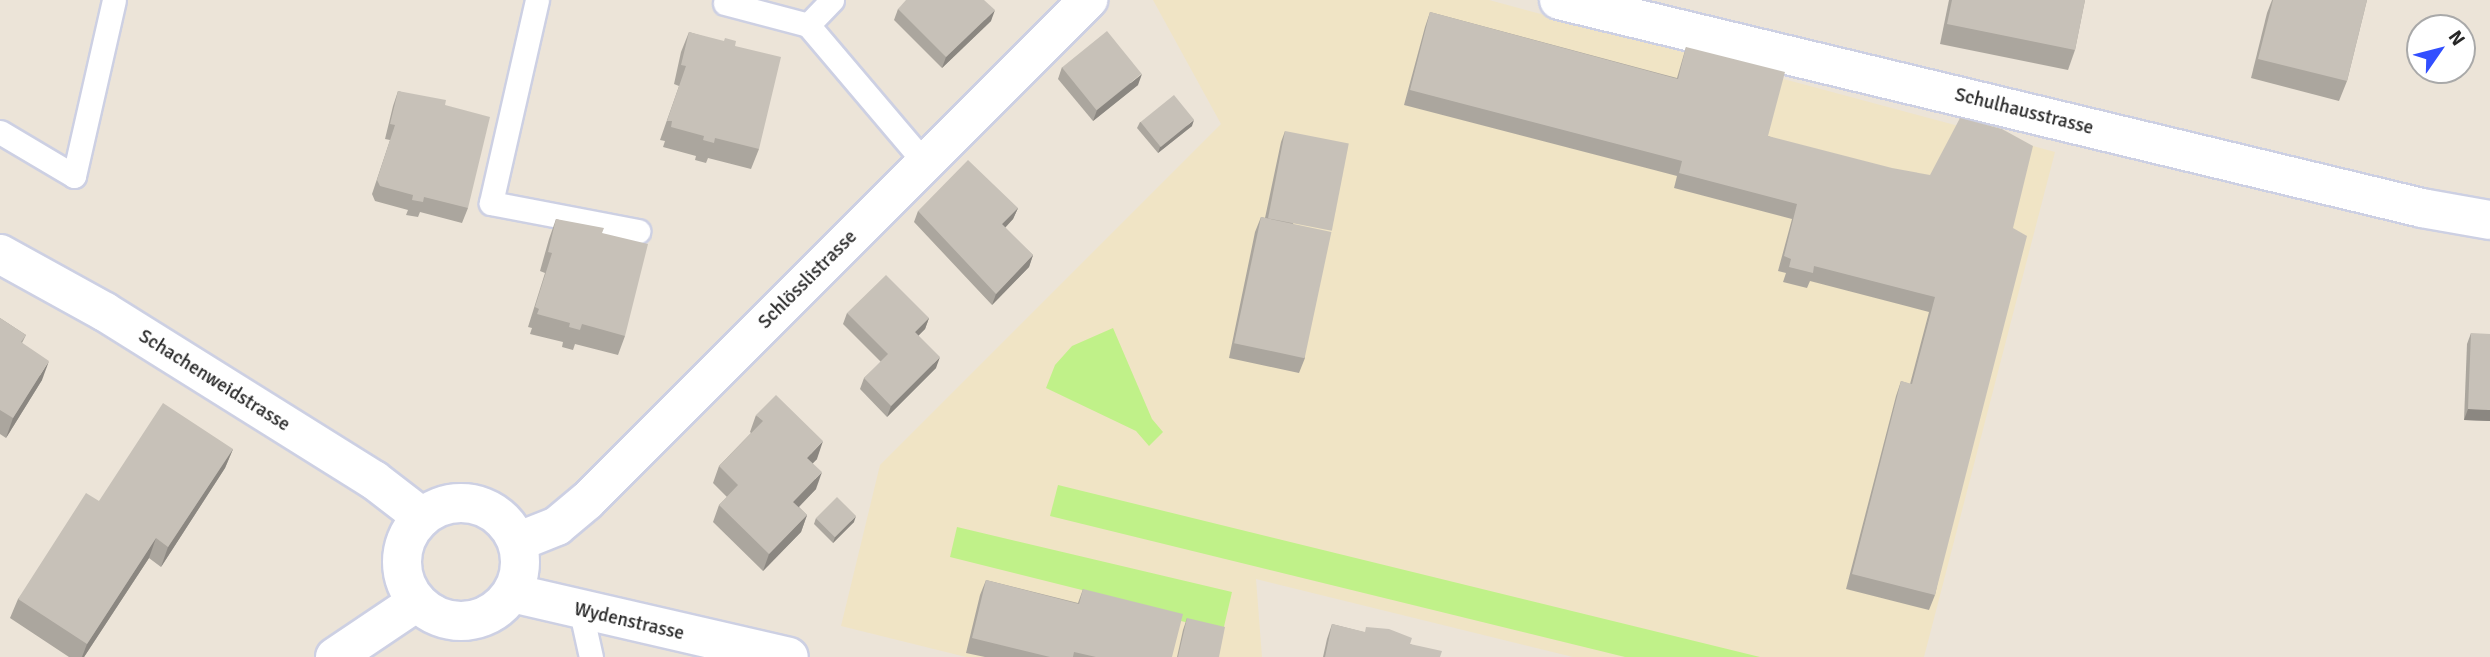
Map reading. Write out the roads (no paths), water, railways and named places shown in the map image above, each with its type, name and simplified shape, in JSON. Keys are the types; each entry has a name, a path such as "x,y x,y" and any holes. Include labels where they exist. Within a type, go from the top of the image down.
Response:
{"street":[{"name":"Schulhausstrasse","path":"1559,0 2422,208 2490,220"},
{"name":"Schlösslistrasse","path":"516,542 557,526 587,501 925,163 1073,4"},
{"name":"Schachenweidstrasse","path":"0,254 116,320 374,480 422,517"},
{"path":"464,503 486,509 505,522 516,542 520,559 512,593 497,608 477,619 456,621 435,615 417,602 402,568 406,540 422,517 442,506 464,503"},
{"name":"Wydenstrasse","path":"512,593 581,612 789,657"},
{"path":"335,657 417,602"}],"lane":[{"path":"0,132 74,176 114,0"},
{"path":"537,0 491,203 638,231"},
{"path":"808,25 832,0"},
{"path":"725,4 808,25 925,163"},
{"path":"581,612 591,657"}]}
